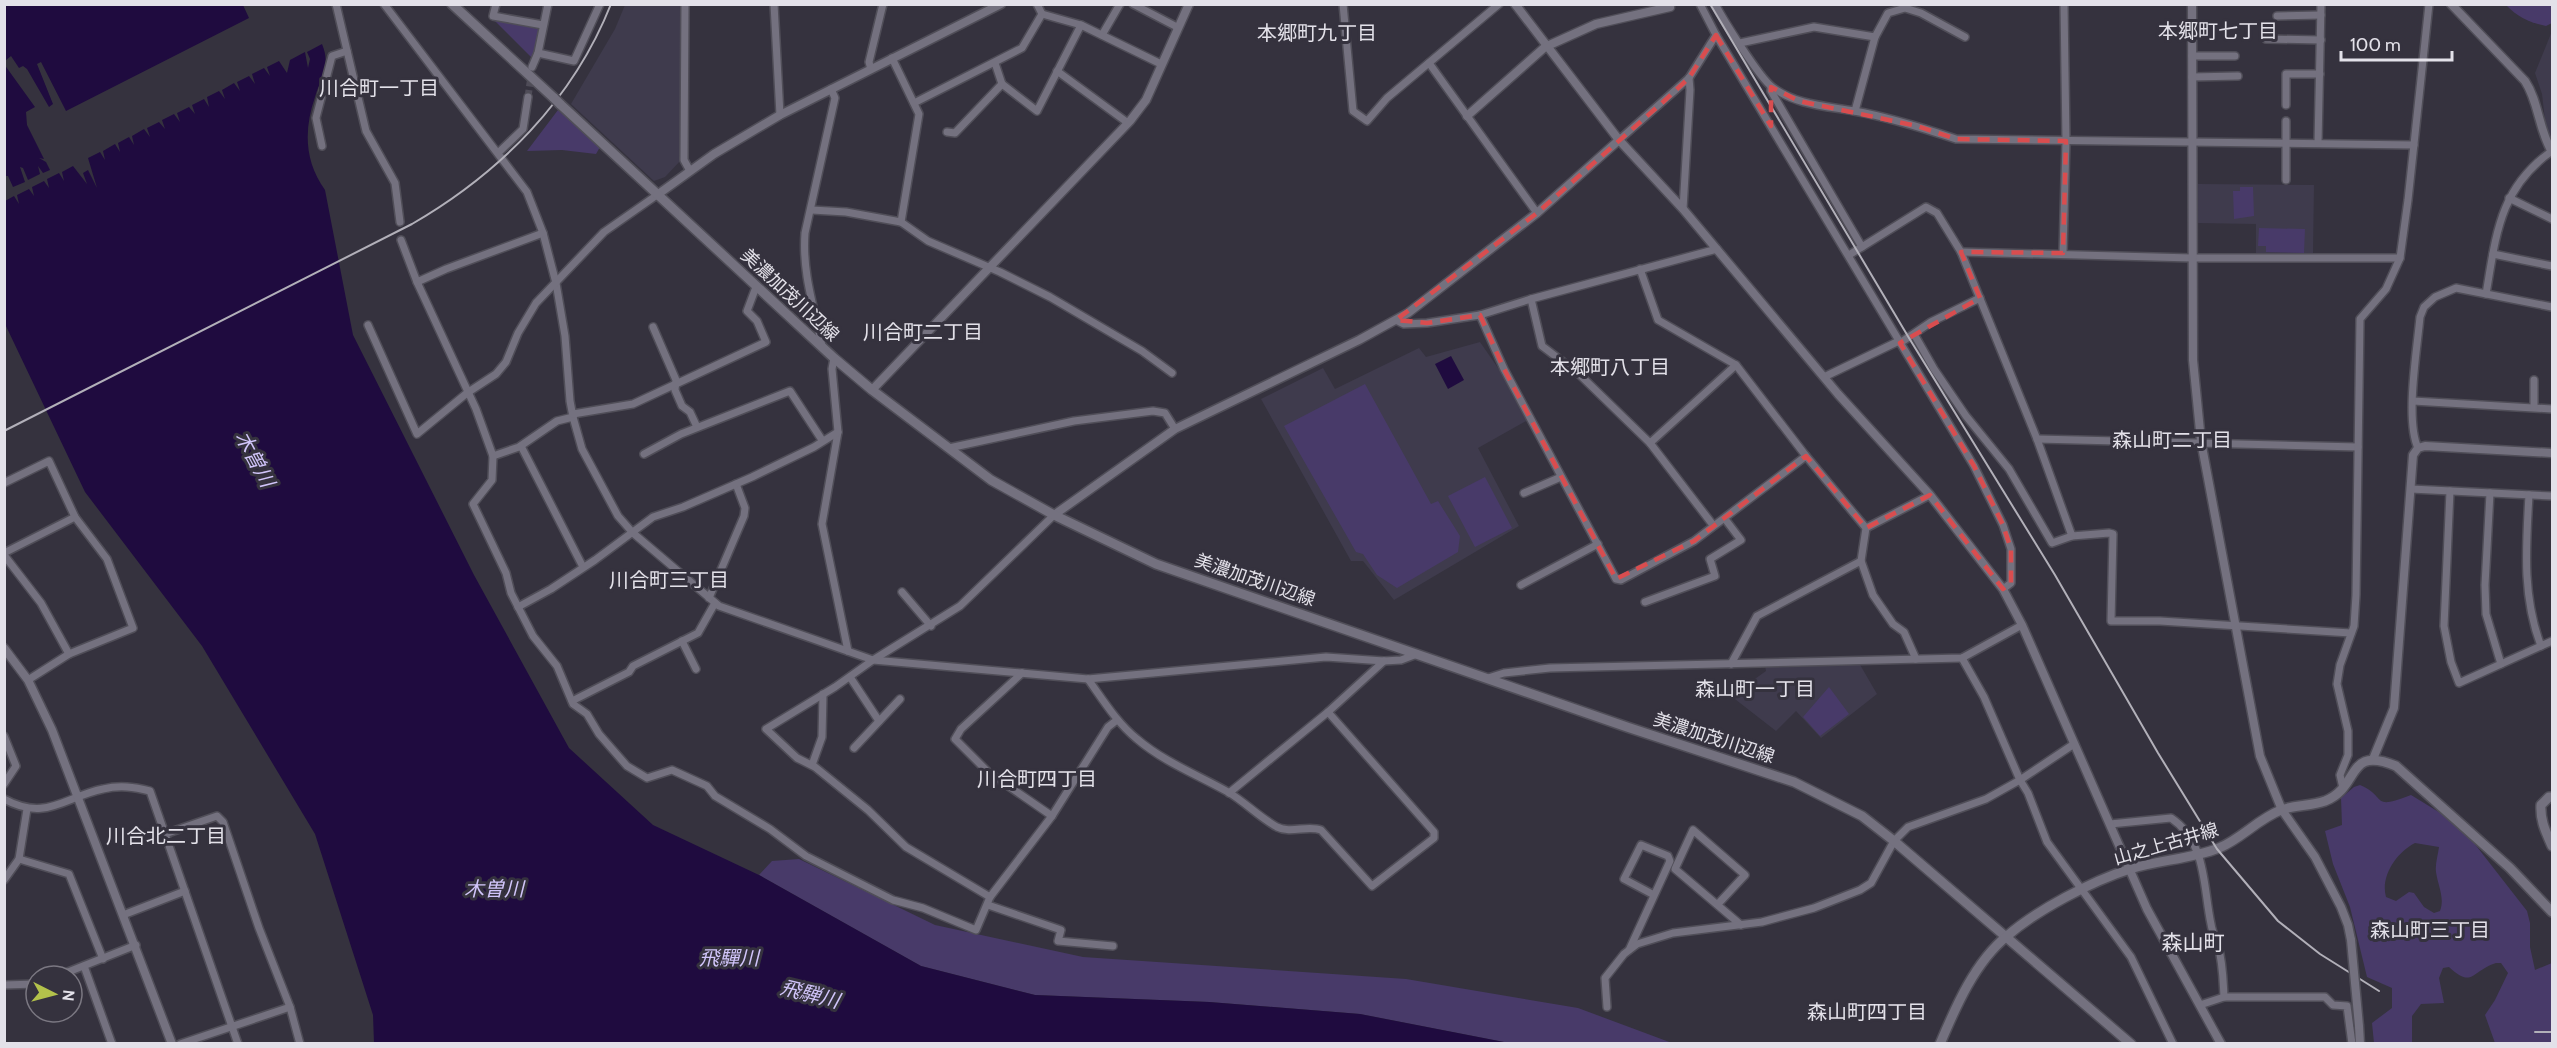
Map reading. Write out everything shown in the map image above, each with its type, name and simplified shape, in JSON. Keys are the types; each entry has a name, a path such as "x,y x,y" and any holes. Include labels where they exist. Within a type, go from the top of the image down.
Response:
{"main road":[{"name":"美濃加茂川辺線","path":"452,4 834,358 872,390 991,480 1054,515 1156,564 1794,782 1862,816 1894,840 2130,1044"},
{"name":"山之上古井線","path":"1940,1044 1963,994 1984,962 2005,937 2081,890 2129,869 2199,854 2231,842 2260,821 2282,810 2323,802 2336,796 2360,764 2373,759"},
{"path":"2373,759 2396,766 2505,864 2553,912"},
{"path":"2553,797 2541,805 2540,814 2542,825 2553,846"}],"street":[{"path":"336,4 366,131 395,183 400,222"},
{"path":"384,4 527,192 543,234 556,282 565,336 573,415 582,449 618,516 633,533 712,600 748,618 873,660 1088,679 1326,657 1401,660 1417,654"},
{"path":"496,4 493,16 543,25"},
{"path":"532,67 538,53 548,4"},
{"path":"538,53 574,61 600,4"},
{"path":"686,4 684,160 690,171"},
{"path":"774,4 780,115"},
{"path":"871,69 869,62 883,4"},
{"path":"368,325 417,434 467,393 496,374 536,303 604,232 714,154 780,115 1001,4"},
{"path":"1037,4 1042,14 1081,25 1161,64"},
{"path":"1102,35 1120,4"},
{"path":"1133,4 1177,27"},
{"path":"872,390 1128,123 1146,100 1189,4"},
{"path":"1343,4 1353,111 1367,121 1387,98 1499,4"},
{"path":"1515,4 1545,47 1619,140 1683,209 1824,378 1930,495 2002,589 2022,626 2147,909 2221,1044"},
{"path":"1700,4 1716,35 1974,466 2003,525 2011,549 2011,583 2002,589"},
{"path":"1715,4 1771,87 1794,133 1862,247"},
{"path":"2063,253 2066,141 2064,4"},
{"path":"2192,4 2193,360 2201,441 2260,756 2282,810 2315,857 2348,925 2360,1044"},
{"path":"2318,143 2321,4"},
{"path":"2343,788 2340,775 2348,755 2348,731 2337,684 2340,665 2351,633 2356,595 2360,319 2386,289 2400,258 2429,4"},
{"path":"2451,4 2514,68 2532,92 2540,126 2552,151 2523,175 2509,198 2498,228 2486,294"},
{"path":"1467,116 1545,47 1596,24 1672,6"},
{"path":"1855,111 1875,37 1888,13 1905,8 1921,13 1965,37"},
{"path":"914,103 1022,48 1042,14"},
{"path":"2277,16 2321,15"},
{"path":"995,63 1002,84 1037,111 1081,25"},
{"path":"1740,43 1814,27 1875,37"},
{"path":"1113,946 1059,942 1061,930 989,901 906,847 868,810 812,765 797,758 766,729 960,606 1054,515 1175,429 1396,320 1537,213 1689,78 1716,35"},
{"path":"2266,39 2320,40"},
{"path":"322,146 316,118 332,56 347,51"},
{"path":"2192,56 2235,56"},
{"path":"892,58 919,114 901,222"},
{"path":"1430,63 1537,213"},
{"path":"1058,71 1128,123"},
{"path":"2286,105 2286,75 2320,74"},
{"path":"2192,77 2238,76"},
{"path":"1683,209 1689,78"},
{"path":"947,132 955,133 1002,84"},
{"path":"1771,87 1799,101 1855,111 1917,126 1956,139 2414,145"},
{"path":"822,346 808,292 804,255 805,233 812,210 835,98 831,88"},
{"path":"498,153 523,129 528,97"},
{"path":"2286,121 2286,180"},
{"path":"2509,198 2553,219"},
{"path":"1849,255 1926,207 1937,213 1961,252 2037,439 2072,536"},
{"path":"812,210 846,212 901,222 928,241 989,267 1050,297 1132,345 1172,373"},
{"path":"417,282 446,268 543,234"},
{"path":"401,240 417,282 479,418 493,456 492,480 473,504 533,636 557,666 572,701 587,714 599,734 627,766 647,778 672,770 707,786 715,796 770,829 806,856 893,900 923,908 976,930 989,901 1052,816 1108,727 1117,720"},
{"path":"1396,320 1404,324 1427,323 1480,315 1531,298 1717,249"},
{"path":"1961,252 2193,258 2370,260 2400,258"},
{"path":"2493,254 2553,266"},
{"path":"1640,269 1658,320 1736,365 1806,456 1866,528 1861,561 1873,595 1893,624 1904,632 1916,659"},
{"path":"493,456 521,446 557,421 573,415 633,404 766,342 757,321 747,311 756,287"},
{"path":"2418,448 2413,438 2413,401 2420,318 2424,307 2435,297 2456,288 2553,307"},
{"path":"1531,298 1542,346 1579,374 1650,443 1713,525"},
{"path":"1824,378 1884,350 1931,322 1980,298"},
{"path":"1480,315 1503,369 1616,579 1621,580 1694,541 1806,456"},
{"path":"653,327 676,383 675,390 682,406 690,412 697,427"},
{"path":"1914,334 1934,369 1966,416 2009,469 2052,543 2072,536 2113,534 2111,621 2160,621 2351,633"},
{"path":"834,358 832,369 838,432 822,525 848,651"},
{"path":"1650,443 1736,365"},
{"path":"2534,380 2534,407"},
{"path":"644,454 697,427 790,390 822,440"},
{"path":"2413,401 2553,409"},
{"path":"949,448 1074,421 1153,411 1164,412 1175,429"},
{"path":"518,607 551,589 653,517 736,484 814,447 838,432"},
{"path":"2037,439 2201,441 2358,447"},
{"path":"521,446 583,567"},
{"path":"2373,759 2394,708 2413,455 2418,448 2425,446 2553,453"},
{"path":"4,483 49,461 75,517 107,559 133,627 69,654 28,680"},
{"path":"1524,493 1561,477"},
{"path":"572,701 628,672 633,666 698,633 744,516 745,508 736,484"},
{"path":"2411,489 2553,496"},
{"path":"2450,491 2444,626 2451,662 2459,682 2553,641"},
{"path":"2490,493 2485,585 2486,614 2501,664"},
{"path":"1866,528 1930,495"},
{"path":"2529,495 2525,581 2528,605 2541,646"},
{"path":"69,654 41,603 4,554 75,517"},
{"path":"1645,602 1715,576 1710,559 1741,540 1725,519"},
{"path":"1521,585 1598,544"},
{"path":"1731,664 1757,616 1861,561"},
{"path":"902,592 931,626"},
{"path":"1488,678 1503,673 1550,668 1962,658 2022,626"},
{"path":"682,641 696,669"},
{"path":"4,648 28,680 52,730 172,1044"},
{"path":"1962,658 1984,697 2020,780 2028,793 2047,842 2131,957 2174,1044"},
{"path":"1229,793 1328,712 1384,660"},
{"path":"1022,673 962,729 955,739 988,772 1052,816"},
{"path":"850,677 879,721"},
{"path":"1088,679 1117,720 1137,740 1154,752 1229,793 1277,827 1288,831 1316,828 1321,830 1372,886 1434,838 1434,832 1328,712"},
{"path":"812,765 822,737 823,694"},
{"path":"854,748 900,699"},
{"path":"4,736 16,766 4,784"},
{"path":"1630,948 1673,933 1762,922 1814,908 1860,890 1871,884 1894,840 1908,827 1986,799 2020,780 2074,744"},
{"path":"4,799 27,809 49,808 102,789 122,786 150,791 238,1044"},
{"path":"4,880 19,859 27,809"},
{"path":"165,834 217,816 223,822 290,1007 300,1044"},
{"path":"2110,824 2171,818 2179,823 2199,854 2203,869 2211,926 2223,972 2224,997"},
{"path":"1718,904 1745,875 1693,831 1675,869 1742,925"},
{"path":"1606,1007 1605,978 1630,948 1670,861 1668,856 1641,845 1624,879 1654,895"},
{"path":"19,859 69,874 103,959"},
{"path":"123,915 185,891"},
{"path":"112,1044 84,966 136,945"},
{"path":"4,985 24,986"},
{"path":"2200,1005 2224,997 2325,997 2333,1005 2347,1006 2352,1044"},
{"path":"180,1044 290,1007"}],"highlighted area":[{"path":"1716,35 1771,126 1771,87 1799,101 1917,126 1956,139 2066,141 2063,253 1961,252 1980,298 1900,343 1974,466 2003,525 2011,549 2011,583 2003,589 1930,495 1866,528 1806,456 1694,541 1616,579 1504,369 1480,315 1427,323 1396,320 1537,213 1663,102 1689,78"}],"shaded area":[{"path":"625,5 682,5 681,160 665,177 654,181 571,104 615,29"},
{"path":"2506,5 2552,5 2552,23 2546,26 2530,21"},
{"path":"494,20 539,29 533,59"},
{"path":"2552,31 2552,141 2546,129 2542,94 2535,73"},
{"path":"558,110 600,147 596,154 562,150 527,151"},
{"path":"2198,184 2314,185 2313,253 2311,255 2256,253 2256,224 2198,223"},
{"path":"2240,187 2253,187 2254,216 2234,219 2233,191 2240,191"},
{"path":"2259,228 2305,229 2304,253 2266,252 2266,246 2258,246"},
{"path":"1480,342 1505,378 1528,420 1478,448 1519,526 1394,600 1363,561 1351,561 1261,399 1323,368 1335,389 1419,348 1426,357"},
{"path":"1365,384 1431,504 1438,501 1460,536 1458,552 1397,588 1377,575 1363,554 1356,552 1284,426"},
{"path":"1485,477 1512,528 1475,547 1448,496"},
{"path":"1859,663 1877,694 1821,738 1796,711 1776,731 1731,696 1766,671 1765,666"},
{"path":"1829,687 1849,714 1820,736 1803,717"},
{"path":"2360,785 2384,802 2411,795 2460,825 2527,911 2530,923 2530,947 2535,970 2552,963 2552,1043 2495,1043 2485,1015 2508,973 2501,963 2496,963 2468,978 2449,967 2443,968 2439,978 2444,1003 2421,1004 2412,1016 2412,1043 2374,1043 2372,1023 2392,1008 2392,988 2367,977 2350,907 2333,864 2325,831 2342,825 2341,798","holes":["2415,843 2439,847 2436,869 2441,897 2440,911 2434,913 2424,907 2414,893 2409,892 2396,901 2386,897 2385,881 2402,852"]},
{"path":"799,859 935,925 1083,957 1406,979 1578,1008 1672,1043 1509,1043 1360,1014 1209,1002 1035,995 921,966 759,875 772,861"}],"water":[{"path":"5,4 243,5 249,18 66,111 41,62 37,64 53,104 49,107 27,69 23,66 19,68 11,56 5,61"},
{"path":"322,44 326,58 311,109 308,145 313,168 325,190 353,335 474,575 569,748 653,825 759,875 921,966 1035,995 1209,1002 1360,1014 1509,1043 374,1043 373,1015 315,834 202,646 85,492 5,324 5,201 14,196 19,204 17,195 29,189 34,196 32,187 44,181 49,188 47,179 59,173 64,181 62,172 73,166 87,184 83,173 88,170 97,188 88,158 100,152 105,160 103,151 115,144 120,152 118,143 129,137 134,145 132,136 144,129 150,137 147,128 159,122 165,129 162,120 174,114 180,122 177,113 189,107 195,114 192,105 204,99 209,107 207,97 219,91 225,99 222,90 234,83 240,91 237,82 249,76 255,84 252,74 264,68 270,76 267,67 279,61 287,73 290,60 305,52 308,68 310,59 307,52"},
{"path":"4,64 35,107 26,112 27,125 44,159 39,158 46,162 50,170 43,173 38,166 40,174 28,180 23,168 20,167 25,182 13,187 8,176 5,176"},
{"path":"1451,356 1464,380 1448,389 1435,364"}],"tunnel":[{"path":"528,97 531,76"}],"railway":[{"path":"4,431 412,224 444,204 504,157 555,102 595,39 611,4"},
{"path":"1710,4 1909,338 2055,575 2158,753 2217,849 2278,921 2320,954 2379,991"},
{"path":"2535,1032 2552,1032"}],"district":[{"name":"本郷町七丁目","path":"2218,31"},
{"name":"本郷町九丁目","path":"1317,33"},
{"name":"川合町一丁目","path":"379,88"},
{"name":"川合町二丁目","path":"923,332"},
{"name":"本郷町八丁目","path":"1610,367"},
{"name":"森山町二丁目","path":"2172,440"},
{"name":"川合町三丁目","path":"669,580"},
{"name":"森山町一丁目","path":"1755,689"},
{"name":"川合町四丁目","path":"1037,779"},
{"name":"川合北二丁目","path":"166,836"},
{"name":"森山町三丁目","path":"2430,930"},
{"name":"森山町","path":"2193,943"},
{"name":"森山町四丁目","path":"1867,1012"}],"water label":[{"name":"木曽川","path":"255,459"},
{"name":"木曽川","path":"494,889"},
{"name":"飛驒川","path":"729,958"},
{"name":"飛騨川","path":"810,994"}]}
